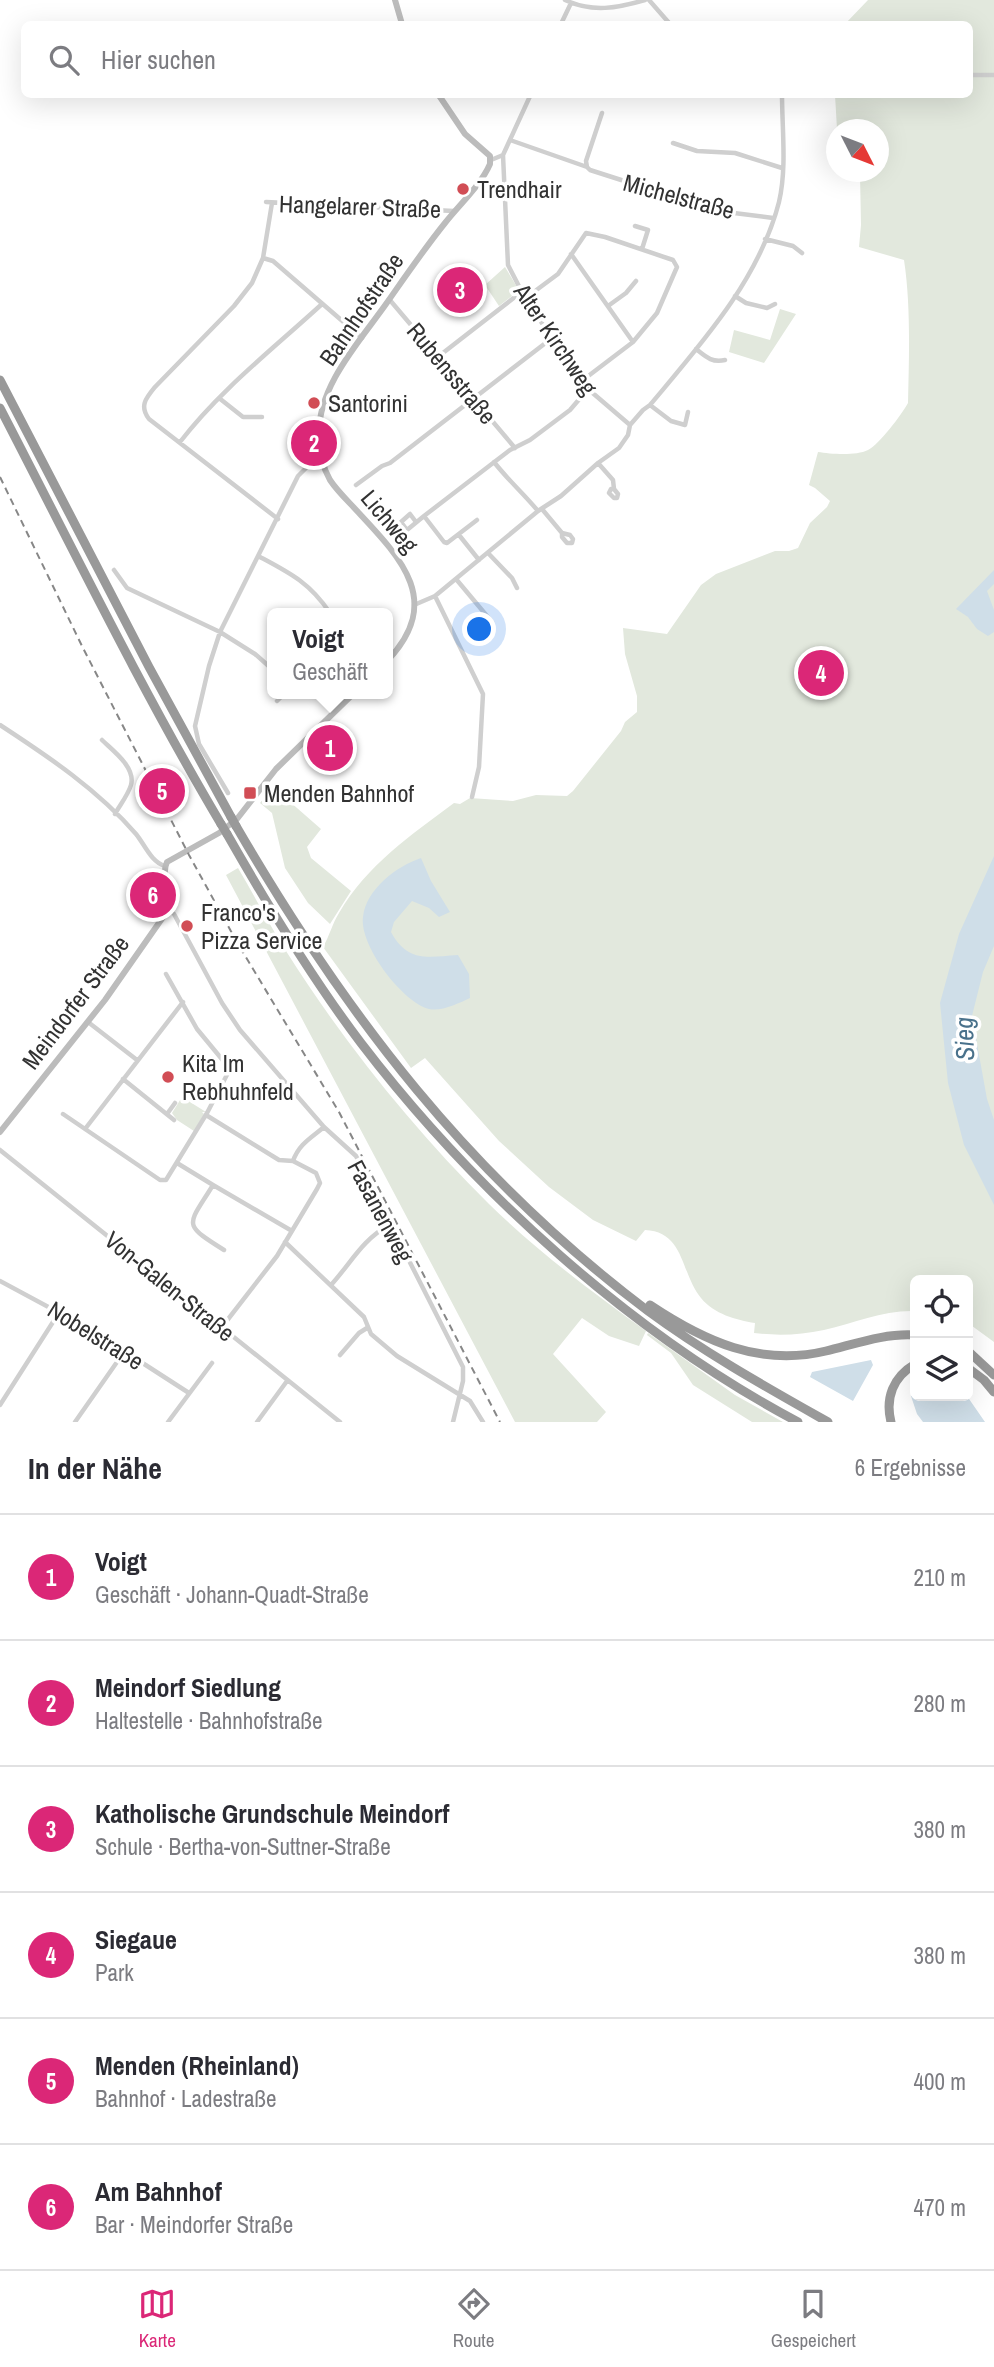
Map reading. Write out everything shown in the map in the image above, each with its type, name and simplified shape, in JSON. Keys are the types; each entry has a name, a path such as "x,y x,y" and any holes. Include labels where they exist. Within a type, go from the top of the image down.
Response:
{"highway":[{"path":"0,380 149,667 236,826 305,940 367,1029 407,1080 494,1176 610,1280 684,1336 739,1372 828,1422"},
{"path":"0,408 136,670 226,834 294,946 360,1041 467,1165 533,1231 620,1303 716,1373 798,1422"},
{"path":"610,1280 683,1326 740,1351 768,1356 810,1354 887,1336 910,1335"},
{"path":"973,1357 994,1376"},
{"path":"891,1422 888,1408 893,1387 910,1368"},
{"path":"973,1372 994,1392"}],"main road":[{"path":"395,0 401,21"},
{"path":"440,98 457,125 491,160"},
{"name":"Bahnhofstraße","path":"322,459 319,429 324,405 333,384 389,299 488,170 491,160"},
{"name":"Lichweg","path":"322,459 338,491 401,562 410,582 414,606"},
{"path":"393,655 404,643 411,629 414,606"},
{"path":"168,910 171,896 163,873 165,866 172,858 219,833 245,811 275,769 348,699"},
{"name":"Meindorfer Straße","path":"0,1132 88,1022 168,910"}],"street":[{"path":"562,21 568,1 584,3 598,9 614,9 647,0 667,21"},
{"path":"973,75 994,75"},
{"path":"491,160 503,155 529,98"},
{"path":"414,606 435,596 619,448 628,435 630,425 696,349 735,296 749,275 779,202 782,98"},
{"path":"587,167 586,161 602,113"},
{"name":"Michelstraße","path":"510,140 590,170 718,211 773,218"},
{"path":"673,143 697,151 735,153 782,168"},
{"name":"Alter Kirchweg","path":"503,155 508,264 527,301 552,338 559,342 572,360 588,389 630,425"},
{"name":"Hangelarer Straße","path":"263,258 269,202 454,211"},
{"path":"635,226 648,230 642,249"},
{"path":"527,297 558,274 586,233 673,260 677,267 657,313 633,342 583,380"},
{"path":"765,239 793,246 802,253"},
{"path":"571,254 633,342"},
{"path":"278,519 149,419 144,412 145,398 243,297 263,258 273,261 362,338"},
{"path":"608,306 636,282"},
{"path":"439,356 520,293 520,289"},
{"path":"735,296 746,303 767,308 775,304"},
{"name":"Rubensstraße","path":"389,299 514,448"},
{"path":"180,442 219,398 322,304"},
{"path":"356,485 390,463 552,338"},
{"path":"696,349 709,360 717,362 725,359"},
{"path":"416,522 494,462 530,440 570,410 588,389"},
{"path":"219,398 243,417 262,417"},
{"path":"650,405 671,421 685,425 688,412"},
{"path":"228,793 198,744 195,726 209,666 220,632 260,557 298,476 307,467 322,459"},
{"path":"494,462 508,481 517,485 562,533"},
{"path":"598,463 614,480 614,489"},
{"path":"424,516 444,542 451,542 477,520"},
{"name":"Lichweg","path":"459,536 479,560"},
{"path":"488,553 512,578 517,588"},
{"path":"260,557 301,579 326,608"},
{"path":"114,570 127,588 220,632 267,665"},
{"path":"456,579 492,622"},
{"path":"435,596 483,694 479,767 472,797"},
{"path":"0,725 62,766 135,834 156,861 165,866"},
{"path":"102,740 122,758 131,779 130,788 115,814"},
{"name":"Fasanenweg","path":"168,910 174,914 222,1003 240,1030 324,1127 356,1156 463,1367 453,1422"},
{"path":"63,1114 160,1180 166,1180 206,1115 230,1069 198,1029 166,974"},
{"path":"85,1129 183,1002"},
{"path":"88,1022 137,1060"},
{"path":"122,1079 174,1120"},
{"path":"167,1114 175,1102"},
{"path":"206,1115 279,1160 293,1161 316,1173 320,1183 277,1256 222,1327"},
{"path":"293,1161 304,1142 324,1127"},
{"name":"Von-Galen-Straße","path":"0,1150 340,1422"},
{"path":"177,1163 292,1231"},
{"path":"213,1185 192,1218 192,1225 195,1231 224,1250"},
{"path":"331,1285 346,1269 359,1247 389,1225"},
{"path":"285,1242 363,1317 371,1334 397,1356 470,1401 483,1422"},
{"name":"Nobelstraße","path":"0,1281 60,1311 189,1393"},
{"path":"0,1405 60,1311"},
{"path":"340,1355 359,1333 367,1328"},
{"path":"75,1422 124,1352"},
{"path":"168,1422 212,1363"},
{"path":"257,1422 287,1381"}],"shaded area":[{"path":"868,0 994,0 994,1342 973,1327 973,1275 910,1275 910,1311 880,1315 806,1333 754,1333 755,1323 726,1315 706,1304 694,1288 680,1255 668,1238 658,1232 645,1230 636,1241 593,1220 549,1187 499,1141 425,1058 411,1068 323,947 339,913 363,880 391,852 454,803 460,804 470,798 513,801 536,795 567,796 573,791 621,731 625,722 637,712 637,696 625,654 623,628 667,634 701,585 716,574 775,551 798,548 810,523 830,501 809,485 818,452 863,452 873,447 896,421 908,403 909,313 904,260 859,247 860,182 889,182 889,119 836,119 835,98 973,98 973,21 848,21"},
{"path":"505,267 517,287 516,293 499,306 485,285"},
{"path":"780,309 796,314 764,363 729,352 734,330 770,340"},
{"path":"273,787 321,829 307,847 311,858 351,891 330,924 308,903 285,868 272,813 260,803"},
{"path":"238,868 286,951 331,1018 380,1083 434,1146 489,1204 526,1238 646,1331 639,1346 609,1336 582,1318 553,1354 606,1412 597,1422 515,1422 226,875"},
{"path":"182,1097 206,1112 202,1112 204,1114 194,1131 177,1120 172,1113"},
{"path":"648,1333 735,1395 783,1422 752,1422 693,1385 671,1353 647,1335"}],"water":[{"path":"994,570 994,584 987,591 994,610 994,632 988,636 956,609"},
{"name":"Sieg","path":"994,856 994,946 983,972 972,1016 987,1099 994,1120 994,1205 964,1145 948,1083 940,1003 959,934"},
{"path":"421,858 450,912 439,917 429,908 412,901 394,922 391,932 404,949 419,956 458,955 469,974 470,998 439,1009 429,1009 418,1004 395,984 375,957 364,929 365,907 376,888 402,867"},
{"path":"871,1360 873,1365 853,1401 810,1377 812,1372"},
{"path":"913,1401 970,1401 985,1422 923,1422"}],"railway":[{"path":"0,477 82,646 189,855 238,944 339,1112 500,1422"}],"place":[{"name":"Trendhair","path":"463,189"},
{"name":"Katholische Grundschule Meindorf","path":"460,290"},
{"name":"Santorini","path":"314,403"},
{"name":"Meindorf Siedlung","path":"314,443"},
{"name":"Siegaue","path":"821,673"},
{"name":"Voigt","path":"330,748"},
{"name":"Menden (Rheinland)","path":"162,791"},
{"name":"Menden Bahnhof","path":"250,793"},
{"name":"Am Bahnhof","path":"153,895"},
{"name":"Franco's Pizza Service","path":"187,926"},
{"name":"Kita Im Rebhuhnfeld","path":"168,1077"}]}
